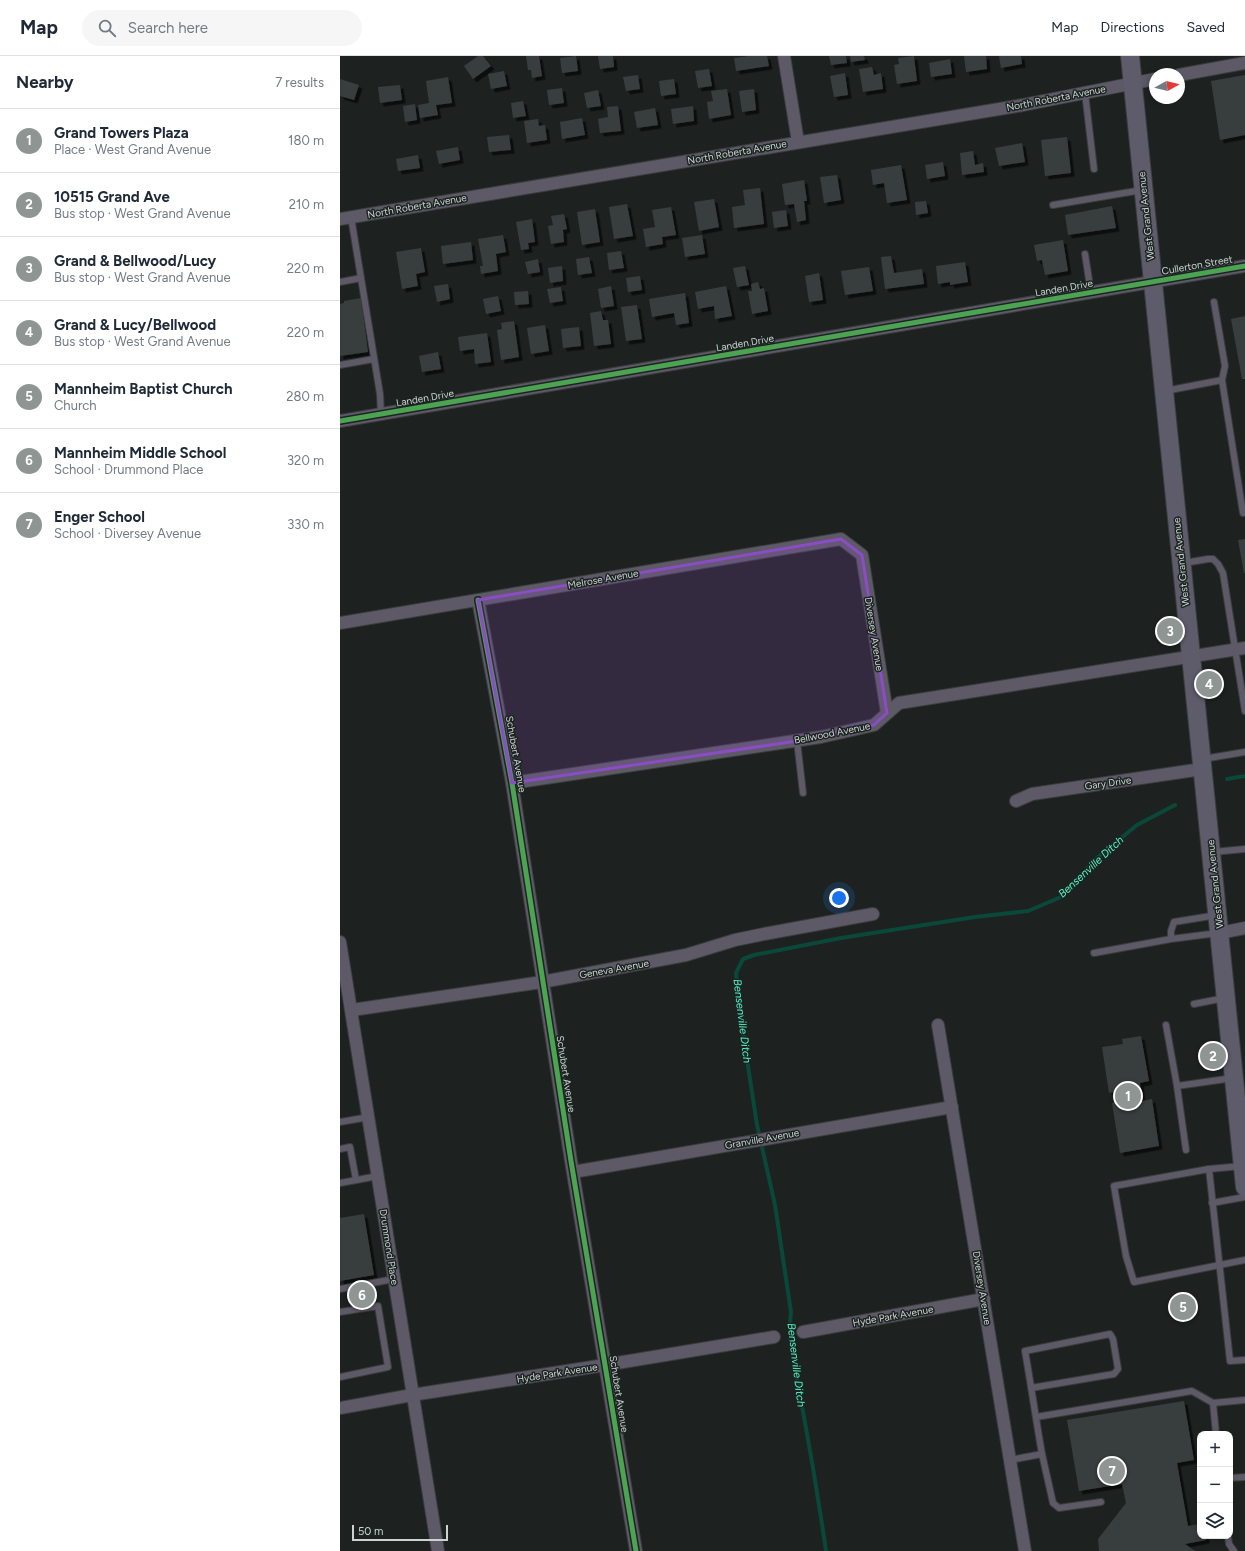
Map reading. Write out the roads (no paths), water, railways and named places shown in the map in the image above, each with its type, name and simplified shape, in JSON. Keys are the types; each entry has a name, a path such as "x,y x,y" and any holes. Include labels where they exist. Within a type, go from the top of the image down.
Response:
{"main road":[{"name":"West Grand Avenue","path":"1130,56 1245,1187"}],"street":[{"path":"784,56 798,142"},
{"path":"1185,74 1245,63"},
{"name":"North Roberta Avenue","path":"345,218 1023,105 1149,80"},
{"name":"Cullerton Street","path":"1152,283 1245,266"},
{"name":"Landen Drive","path":"340,421 1152,283"},
{"name":"Melrose Avenue","path":"340,623 841,539 862,555"},
{"name":"Diversey Avenue","path":"862,555 887,713"},
{"name":"Schubert Avenue","path":"478,600 512,783 542,982 636,1551"},
{"name":"Bellwood Avenue","path":"512,783 797,741 874,725 899,703 1240,648"},
{"name":"Gary Drive","path":"1016,801 1032,794 1202,764"},
{"name":"Geneva Avenue","path":"352,1010 542,982 686,955 735,940 873,914"},
{"path":"1220,933 1245,928"},
{"name":"Drummond Place","path":"340,949 352,1010 438,1551"},
{"name":"Diversey Avenue","path":"938,1025 1025,1551"},
{"name":"Granville Avenue","path":"573,1172 741,1142 952,1108"},
{"name":"Hyde Park Avenue","path":"803,1332 984,1299"},
{"name":"Hyde Park Avenue","path":"340,1408 412,1395 774,1338"}],"lane":[{"path":"1085,93 1094,169"},
{"path":"1053,205 1143,189"},
{"path":"345,218 361,278 380,394 381,414"},
{"path":"1085,254 1091,293"},
{"path":"340,282 361,278"},
{"path":"1214,302 1225,366 1222,380 1243,513"},
{"path":"340,364 374,359"},
{"path":"1164,392 1222,380"},
{"path":"1181,564 1213,559 1223,573 1240,648 1245,711"},
{"path":"797,741 803,793"},
{"path":"1202,764 1245,752"},
{"path":"1211,852 1245,849"},
{"path":"1171,939 1171,931 1174,922 1218,915"},
{"path":"1094,953 1171,939 1220,933"},
{"path":"1194,1004 1226,998"},
{"path":"1166,1025 1177,1086 1186,1150"},
{"path":"1177,1086 1234,1078"},
{"path":"340,1122 369,1117"},
{"path":"340,1149 350,1148 356,1180"},
{"path":"1243,1166 1209,1169 1114,1186 1126,1256 1134,1282 1245,1260"},
{"path":"1209,1169 1230,1361 1245,1360"},
{"path":"340,1182 378,1176"},
{"path":"1212,1203 1245,1197"},
{"path":"340,1289 394,1279"},
{"path":"340,1312 378,1306 388,1367 340,1377"},
{"path":"1031,1388 1114,1374 1118,1369 1110,1334 1025,1351 1031,1388 1042,1454 1053,1503 1059,1508 1101,1502"},
{"path":"1036,1417 1192,1391 1213,1403 1245,1400"},
{"path":"1213,1403 1216,1431"},
{"path":"1010,1460 1042,1454"},
{"path":"1233,1478 1245,1477"},
{"path":"1228,1539 1228,1544 1234,1551"}],"waterway":[{"name":"Bensenville Ditch","path":"1227,779 1245,776"},
{"name":"Bensenville Ditch","path":"826,1551 812,1460 791,1347 791,1312 775,1205 757,1125 740,1013 736,973 743,959 754,955 841,938 975,917 1028,911 1061,897 1097,858 1137,825 1175,805"}],"place":[{"name":"Grand & Bellwood/Lucy","path":"1170,631"},
{"name":"Grand & Lucy/Bellwood","path":"1209,684"},
{"name":"10515 Grand Ave","path":"1213,1056"},
{"name":"Grand Towers Plaza","path":"1128,1096"},
{"name":"Mannheim Middle School","path":"362,1295"},
{"name":"Mannheim Baptist Church","path":"1183,1307"},
{"name":"Enger School","path":"1112,1471"}]}
